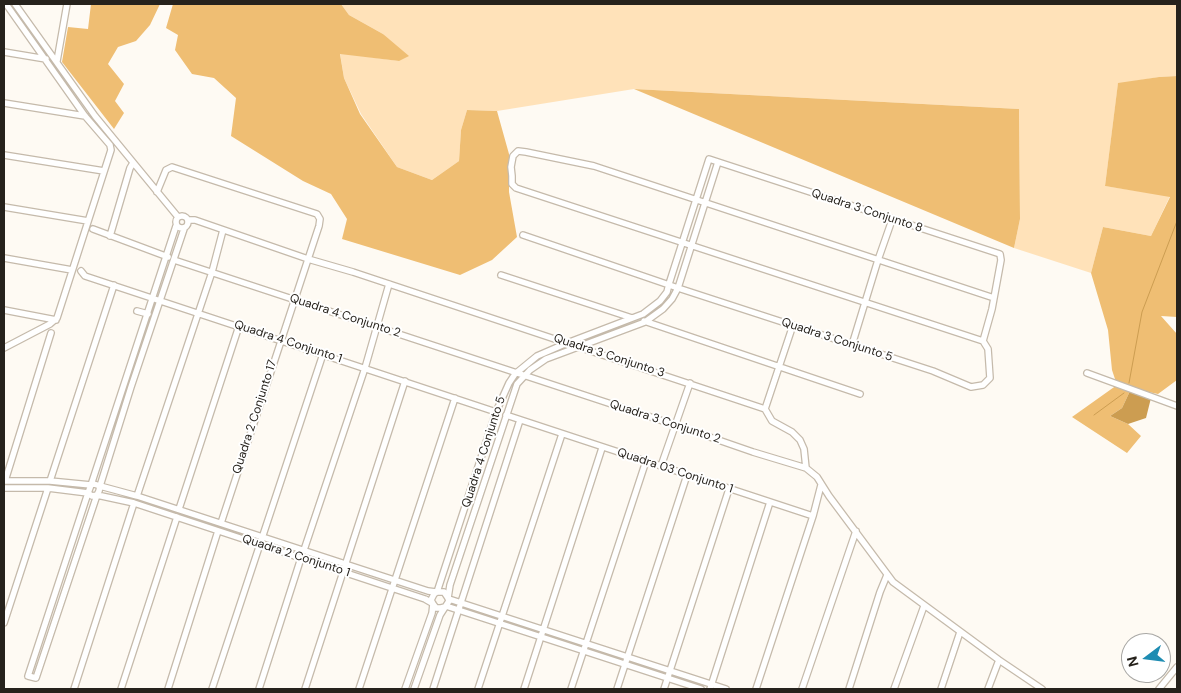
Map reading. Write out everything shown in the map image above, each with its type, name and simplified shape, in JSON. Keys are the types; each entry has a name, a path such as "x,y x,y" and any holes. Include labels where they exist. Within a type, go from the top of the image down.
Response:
{"street":[{"path":"4,348 56,320 110,157 111,147 85,116 6,4"},
{"path":"15,4 94,116 178,217"},
{"path":"21,11 22,4"},
{"path":"57,61 67,4"},
{"path":"4,52 46,59"},
{"path":"4,103 85,116"},
{"path":"515,152 526,152 594,166 696,201 994,298 983,341 516,188 512,184 512,161 515,152"},
{"path":"4,155 104,171"},
{"name":"Quadra 3 Conjunto 8","path":"710,159 1000,254 994,298"},
{"name":"Quadra 4 Conjunto 5","path":"437,592 496,413 509,383 515,374 537,356 632,318 647,311 660,301 669,284 710,159"},
{"path":"414,689 440,615 449,598 450,585 514,390 523,376 546,359 645,322 663,309 672,299 678,288 718,162"},
{"path":"110,236 133,163"},
{"name":"Quadra 2 Conjunto 17","path":"157,192 166,170 169,167 177,168 317,214 320,219 221,523"},
{"path":"4,207 88,221"},
{"path":"178,217 175,223 171,258 160,300 100,486 36,678 28,676 148,314 154,298 171,258 184,228 187,226 188,220 183,216 178,217"},
{"name":"Quadra 3 Conjunto 3","path":"188,220 195,220 765,409"},
{"path":"852,345 864,302 892,220"},
{"path":"176,226 184,228"},
{"name":"Quadra 4 Conjunto 2","path":"93,229 171,258 523,376"},
{"path":"137,496 212,272 223,230"},
{"path":"523,235 669,284"},
{"path":"4,258 72,270"},
{"name":"Quadra 4 Conjunto 1","path":"81,271 85,276 406,381 496,413"},
{"path":"501,275 860,394"},
{"path":"304,550 365,368 389,284"},
{"name":"Quadra 3 Conjunto 5","path":"669,284 933,371 971,387 978,387 989,382 991,374 987,345 983,341"},
{"path":"50,481 114,285"},
{"path":"4,310 56,320"},
{"path":"137,310 148,314"},
{"path":"792,325 765,409 772,421 792,432 800,440 804,449 806,468 817,477 887,575 898,586 1034,687 1042,689"},
{"path":"179,509 240,326"},
{"path":"51,333 4,481 50,481 100,486 137,496 428,591 444,592 449,598 542,637 701,689"},
{"path":"212,689 323,354"},
{"path":"1086,372 1177,406"},
{"name":"Quadra 3 Conjunto 2","path":"523,376 806,468"},
{"path":"305,689 406,381"},
{"path":"661,466 690,383"},
{"path":"359,689 455,398"},
{"path":"496,413 505,416"},
{"path":"496,413 505,416"},
{"name":"Quadra 03 Conjunto 1","path":"505,416 813,516"},
{"path":"433,689 520,420"},
{"path":"478,689 562,434"},
{"path":"524,689 602,448"},
{"path":"571,689 646,461"},
{"path":"617,689 687,474"},
{"path":"756,689 813,516 821,485"},
{"path":"4,488 48,488 88,493"},
{"path":"4,623 48,488"},
{"path":"664,689 730,489"},
{"name":"Quadra 2 Conjunto 1","path":"88,493 92,496 97,495 134,503 425,598 432,604"},
{"path":"711,687 770,502"},
{"path":"74,689 134,503"},
{"path":"120,689 177,517"},
{"path":"168,689 218,531"},
{"path":"802,689 856,531"},
{"path":"259,689 301,558"},
{"path":"848,689 887,575"},
{"path":"405,689 432,613 432,596 437,592"},
{"path":"432,604 436,608 446,606 544,629 670,671 711,687 726,689"},
{"path":"894,689 924,606"},
{"path":"941,689 960,632"},
{"path":"988,689 999,660"},
{"path":"1159,689 1177,667"}],"shaded area":[{"path":"91,4 160,4 150,25 136,41 118,47 108,64 124,84 115,101 124,113 114,129 62,62 68,27 88,29"},
{"path":"173,4 341,4 349,15 383,34 409,56 399,61 340,54 344,78 360,114 397,167 432,180 459,161 461,130 467,110 497,111 509,154 509,192 517,237 492,260 460,275 342,239 347,219 331,194 303,181 231,136 236,98 214,78 192,74 175,50 178,35 166,28"},
{"path":"341,4 1177,4 1177,76 1118,84 1105,186 1170,196 1151,236 1103,227 1091,273 1014,248 1020,219 1019,109 634,89 497,111 467,110 461,130 459,161 432,180 397,167 361,114 344,78 340,53 399,61 383,34 349,15"},
{"path":"1177,76 1177,317 1161,316 1177,334 1177,380 1158,394 1120,386 1130,391 1122,408 1110,416 1128,424 1141,436 1127,453 1072,417 1117,385 1112,370 1108,330 1091,273 1103,227 1151,236 1170,197 1105,186 1118,83"},
{"path":"634,89 1019,109 1020,219 1014,248"},
{"path":"1130,391 1151,398 1146,418 1128,424 1110,416 1122,408"}],"waterway":[{"path":"1129,383 1142,312 1177,221"},
{"path":"1094,415 1124,393"}]}
